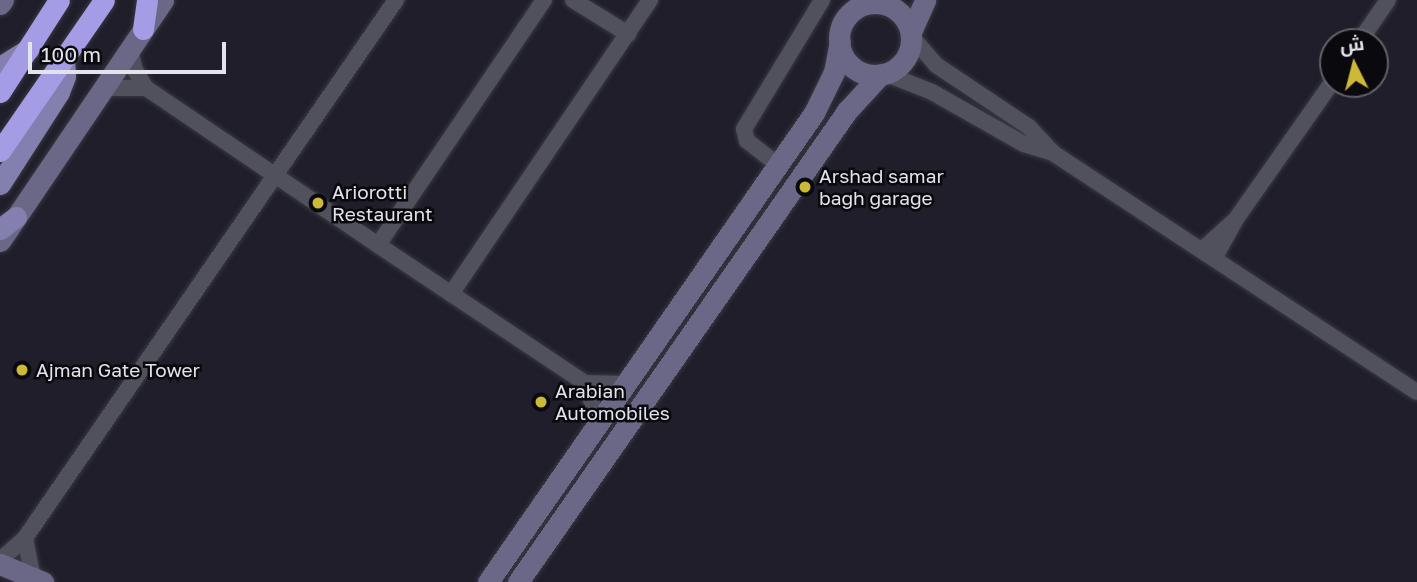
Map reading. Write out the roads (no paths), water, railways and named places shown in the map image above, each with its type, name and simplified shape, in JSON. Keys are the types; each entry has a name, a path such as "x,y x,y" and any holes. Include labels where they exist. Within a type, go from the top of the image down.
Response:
{"highway":[{"path":"0,92 59,0"},
{"path":"0,150 104,0"},
{"path":"144,29 146,0"}],"main road":[{"path":"0,241 8,223 163,0"},
{"path":"522,576 847,111 882,74 902,62 910,48 911,34 925,0"},
{"path":"488,582 822,100 834,72 846,18 859,7 877,1 898,11 911,34"},
{"path":"840,42 845,58 857,69 882,74"},
{"path":"0,67 29,49"},
{"path":"0,184 59,92 65,76 64,58"},
{"path":"522,576 518,551 534,527 536,513"},
{"path":"0,562 38,580"}],"street":[{"path":"0,562 25,538 396,0"},
{"path":"378,245 544,0"},
{"path":"573,0 628,34"},
{"path":"451,294 650,0"},
{"path":"778,165 747,141 744,129 822,0"},
{"path":"1369,28 1388,0"},
{"path":"911,34 936,65 1029,127 1053,153 1417,392"},
{"path":"130,50 135,70 146,88 378,245 585,383 626,384"},
{"path":"882,74 932,92 1024,144 1053,153"},
{"path":"104,88 146,88"},
{"path":"1209,253 1321,98"},
{"path":"585,383 598,423"},
{"path":"25,538 38,580"}],"place":[{"name":"Arshad samar bagh garage","path":"805,187"},
{"name":"Ariorotti Restaurant","path":"318,203"},
{"name":"Ajman Gate Tower","path":"22,370"},
{"name":"Arabian Automobiles","path":"541,402"}]}
